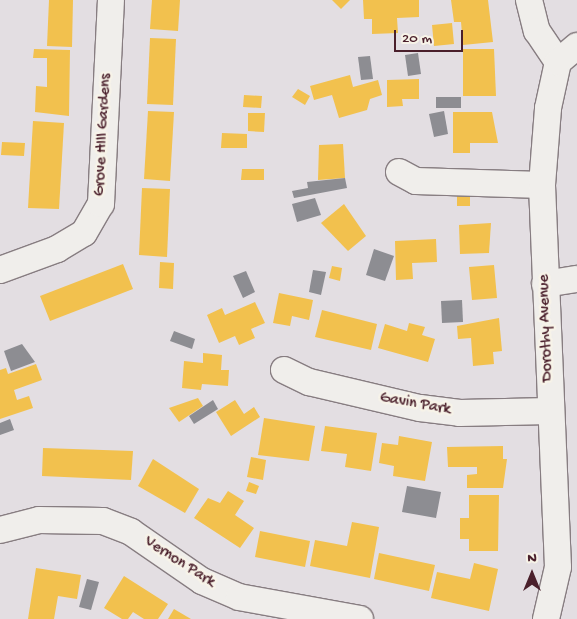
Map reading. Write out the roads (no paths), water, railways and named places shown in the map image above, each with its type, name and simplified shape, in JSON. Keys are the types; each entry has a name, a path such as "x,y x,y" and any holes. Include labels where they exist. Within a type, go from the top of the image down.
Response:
{"street":[{"name":"Grove HIll Gardens","path":"0,270 57,249 84,233 101,204 111,0"},
{"path":"529,0 537,32 567,54"},
{"name":"Dorothy Avenue","path":"546,619 558,567 542,185 548,108 567,54"},
{"path":"399,172 416,181 542,185"},
{"path":"545,284 577,279"},
{"name":"Gavin Park","path":"284,370 309,382 420,408 460,413 550,411"},
{"name":"Vernon Park","path":"0,530 39,520 103,521 131,532 202,581 238,597 360,619"}]}
